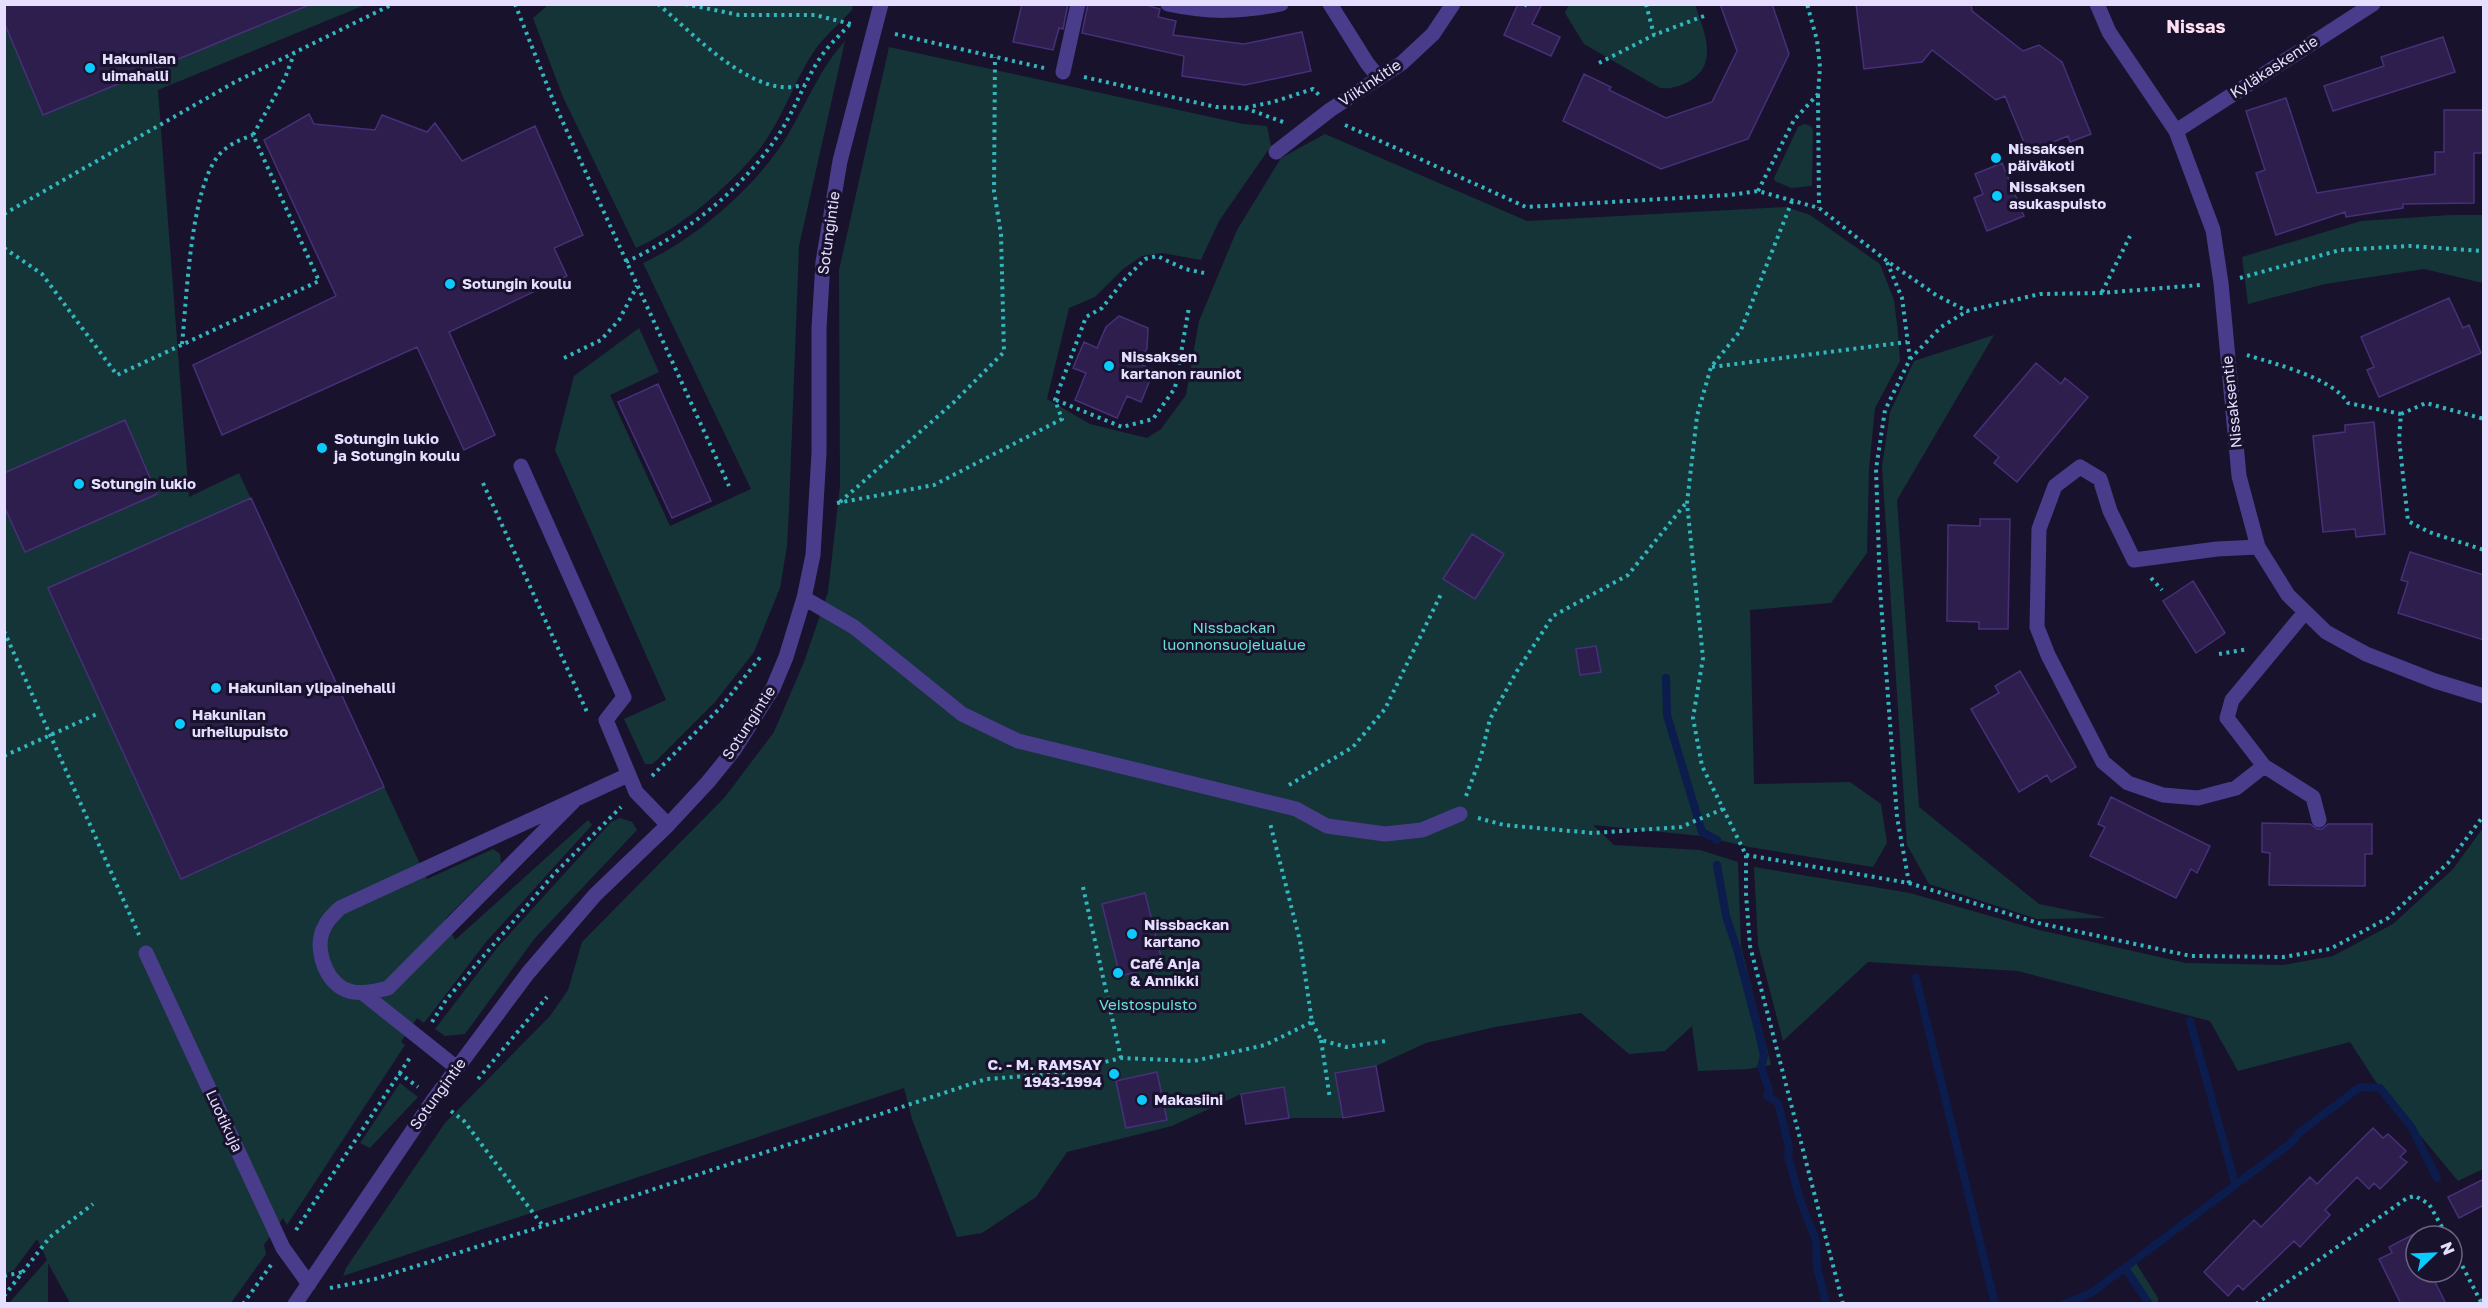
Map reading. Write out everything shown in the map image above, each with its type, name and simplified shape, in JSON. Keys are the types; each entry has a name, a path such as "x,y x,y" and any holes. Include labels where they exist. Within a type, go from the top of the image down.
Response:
{"street":[{"name":"Sotungintie","path":"295,1304 434,1099 528,973 595,895 669,825 734,750 773,688 786,657 804,598 813,555 817,506 819,328 823,262 840,161 881,4"},
{"path":"1063,72 1078,4"},
{"path":"1168,4 1194,10 1242,12 1281,4"},
{"path":"1330,4 1379,78"},
{"name":"Viikinkitie","path":"1276,152 1304,129 1402,63 1433,34 1453,4"},
{"name":"Nissaksentie","path":"2097,4 2109,32 2176,131 2213,230 2221,283 2239,476 2258,547 2288,595 2326,632 2366,654 2435,681 2484,696"},
{"name":"Kyläkaskentie","path":"2176,131 2373,4"},
{"path":"521,466 624,697 606,720 622,778 669,825"},
{"path":"2258,547 2217,549 2134,560 2110,510 2100,479 2080,467 2055,486 2039,529 2037,627 2048,655 2103,762 2128,783 2163,795 2198,798 2236,788 2264,766"},
{"path":"804,598 854,627 962,714 1018,741 1296,809 1327,826 1385,834 1422,830 1460,814"},
{"path":"2305,612 2232,700 2227,718 2264,766 2313,797 2319,820"},
{"path":"457,1068 364,994 342,988 327,971 320,951 324,926 340,908 622,778"},
{"path":"364,994 388,988 576,799"},
{"name":"Luotikuja","path":"146,953 282,1248 309,1284"}],"path":[{"path":"4,214 235,82 393,4"},
{"path":"514,4 555,105 729,486"},
{"path":"658,4 731,65 761,82 782,87 805,85"},
{"path":"626,262 659,246 687,228 734,187 764,156 783,128 825,51 850,24 815,15 739,15 685,4"},
{"path":"1646,4 1654,35"},
{"path":"1808,4 1817,40 1820,67 1818,94 1819,208"},
{"path":"1599,63 1654,35 1704,16"},
{"path":"182,344 197,214 204,180 219,154 239,140 253,135 285,78 294,54"},
{"path":"840,502 953,404 1004,352 1000,234 994,191 995,57"},
{"path":"1818,94 1794,120 1758,191 1819,208 1887,261 1936,295 1967,310"},
{"path":"1244,108 1304,129"},
{"path":"4,248 42,274 117,375 319,281 253,135"},
{"path":"1792,201 1741,330 1711,367 1697,416 1687,503 1702,658 1693,718 1702,766 1746,855 1750,946 1843,1304"},
{"path":"2102,293 2130,236"},
{"path":"1909,883 1897,818 1880,589 1876,469 1885,410 1910,360 1941,327 1967,310 2040,294 2102,293 2221,283 2340,250 2410,246 2484,251"},
{"path":"817,506 934,486 1062,419 1055,400 1086,317 1102,308 1125,279 1145,259 1157,256 1185,269 1204,273"},
{"path":"1887,261 1902,298 1910,360"},
{"path":"564,358 601,340 619,320 638,286"},
{"path":"1055,400 1122,427 1153,419 1175,388 1189,307"},
{"path":"1711,367 1907,342"},
{"path":"2247,355 2306,374 2343,395 2348,403 2402,414 2426,404 2484,419"},
{"path":"2402,414 2399,439 2408,521 2429,532 2484,550"},
{"path":"483,483 591,721"},
{"path":"1687,503 1628,575 1554,616 1517,671 1490,719 1481,756 1460,814 1504,825 1593,833 1681,827 1723,809"},
{"path":"1330,1099 1321,1040 1312,1022 1300,941 1264,801 1353,747 1385,709 1441,594"},
{"path":"4,631 146,953"},
{"path":"243,1304 326,1186 446,1000 539,892 721,707 761,656 766,645"},
{"path":"4,756 97,714"},
{"path":"620,808 622,778"},
{"path":"1746,855 1909,883 2038,923 2192,956 2283,957 2330,949 2388,918 2448,863 2484,815"},
{"path":"1083,887 1121,1058"},
{"path":"473,1085 547,997"},
{"path":"309,1284 333,1288 375,1279 543,1226 986,1079 1057,1074 1121,1058 1194,1061 1265,1045 1312,1022"},
{"path":"1321,1040 1346,1047 1386,1041"},
{"path":"399,1073 464,1121 543,1226"},
{"path":"451,1111 458,1102"},
{"path":"2256,1304 2407,1198 2415,1196 2429,1204 2440,1224"},
{"path":"4,1296 50,1237 93,1204"},
{"path":"2464,1269 2482,1304"},
{"path":"4,1276 23,1272"}],"green space":[{"path":"1569,4 1695,5 1707,47 1704,66 1698,75 1688,82 1674,87 1660,88 1584,44 1565,13"},
{"name":"Hakunilan urheilupuisto","path":"5,5 365,5 158,90 189,497 239,473 427,879 493,849 500,854 501,863 445,919 455,940 588,820 592,825 486,942 424,1023 417,1018 401,1042 405,1045 287,1225 283,1218 264,1245 266,1254 231,1303 70,1303 48,1263 48,1303 9,1303 47,1260 37,1239 14,1270 5,1274"},
{"path":"548,5 853,5 852,10 817,47 775,126 745,166 702,206 670,229 636,248 563,97 533,18"},
{"path":"845,41 799,246 787,546 780,588 754,652 715,702 658,759 652,764 645,764 624,719 666,700 555,450 574,376 639,328 659,372 610,395 670,526 751,489 643,263 706,224 745,189 778,151 815,84"},
{"path":"889,47 1243,124 1267,126 1271,146 1219,221 1201,260 1162,253 1142,256 1123,269 1095,297 1069,308 1047,399 1090,424 1147,438 1161,429 1186,395 1199,321 1237,230 1281,158 1325,134 1527,221 1786,207 1810,215 1880,264 1894,300 1900,361 1875,408 1869,469 1867,553 1831,603 1750,610 1754,784 1850,782 1881,804 1887,843 1873,867 1749,847 1701,836 1593,825 1614,845 1700,850 1738,862 1741,946 1771,1065 1748,1069 1698,1071 1692,1026 1665,1051 1629,1054 1581,1013 1495,1027 1426,1043 1376,1066 1335,1073 1343,1118 1289,1118 1283,1087 1241,1094 1172,1126 1067,1152 1036,1197 982,1233 957,1237 912,1119 904,1088 343,1276 346,1268 445,1123 550,1016 568,990 582,942 725,797 774,732 804,662 828,592 840,486 839,270"},
{"path":"1804,124 1811,126 1813,130 1812,186 1791,188 1775,181 1774,178 1798,127"},
{"path":"2483,215 2483,283 2424,269 2325,284 2248,304 2242,257 2361,221"},
{"path":"1994,335 1897,500 1919,807 2039,904 2107,918 2037,919 1929,884 1907,845 1882,467 1890,412 1914,361"},
{"path":"620,818 632,822 637,830 535,938 465,1034 445,1036 435,1029 497,948 611,822"},
{"path":"2483,828 2483,1169 2458,1181 2376,1082 2350,1042 2238,1071 2210,1021 2018,971 1868,962 1783,1041 1758,945 1754,867 1910,893 2039,930 2186,963 2283,965 2333,956 2393,924 2453,869"},
{"path":"400,1083 418,1097 370,1148 360,1143"},
{"path":"2134,1260 2158,1298 2158,1303 2149,1303 2125,1268"}],"building":[{"name":"Hakunilan uimahalli","path":"4,4 309,5 43,115 4,22"},
{"path":"1022,4 1068,4 1063,29 1059,28 1053,50 1013,42"},
{"path":"1088,4 1142,4 1160,9 1158,17 1176,21 1173,35 1244,44 1302,32 1311,71 1245,85 1182,76 1184,56 1082,33"},
{"path":"1518,4 1542,4 1532,24 1560,37 1551,56 1504,35"},
{"path":"1720,4 1772,4 1789,54 1748,139 1661,169 1563,121 1584,74 1611,87 1609,90 1666,118 1712,102 1737,51"},
{"path":"1856,4 1971,4 1972,11 2023,51 2039,45 2062,62 2091,134 2070,142 2068,136 2028,152 2005,96 1996,100 1932,50 1922,62 1864,69"},
{"path":"2443,37 2455,72 2333,111 2324,86 2384,66 2381,57"},
{"path":"2286,98 2317,193 2435,174 2435,152 2444,152 2444,110 2484,110 2484,153 2474,153 2474,203 2403,204 2403,208 2346,217 2345,212 2276,235 2256,173 2265,170 2246,111"},
{"name":"Sotungin koulu","path":"309,114 314,124 375,130 382,115 427,132 435,123 462,161 535,126 583,235 554,248 567,276 449,332 495,435 464,450 417,347 222,435 193,365 336,296 264,140"},
{"name":"Nissaksen asukaspuisto","path":"2002,163 2024,216 1987,231 1974,198 1983,194 1975,174"},
{"path":"2449,298 2463,328 2469,325 2481,353 2379,397 2367,370 2374,367 2361,337"},
{"name":"Nissaksen kartanon rauniot","path":"1119,316 1148,328 1147,348 1140,364 1154,370 1141,402 1127,396 1117,418 1075,400 1086,373 1073,368 1084,342 1097,348 1106,327"},
{"path":"2036,363 2061,384 2065,378 2088,397 2017,482 1994,463 1999,457 1974,436"},
{"path":"658,384 711,501 672,518 618,402"},
{"name":"Sotungin lukio","path":"125,420 157,494 25,552 4,506 4,473"},
{"path":"2374,422 2385,534 2356,537 2355,529 2323,532 2313,436 2345,432 2345,425"},
{"name":"Hakunilan ylipainehalli","path":"251,498 384,787 181,879 48,588"},
{"path":"1980,519 2010,519 2008,629 1979,629 1979,622 1947,621 1948,525 1980,526"},
{"path":"1472,534 1504,554 1475,599 1443,579"},
{"path":"2410,552 2484,575 2484,640 2398,613 2408,582 2401,580"},
{"path":"2193,581 2225,633 2196,653 2163,601"},
{"path":"1596,646 1601,672 1580,675 1576,649"},
{"path":"2020,671 2076,767 2051,782 2047,775 2019,792 1971,709 1999,693 1995,686"},
{"path":"2111,797 2210,846 2197,873 2191,869 2176,898 2090,856 2105,827 2098,824"},
{"path":"2262,823 2310,824 2317,829 2322,829 2328,824 2372,824 2372,854 2365,854 2365,886 2269,885 2270,853 2262,852"},
{"name":"Nissbackan kartano","path":"1145,893 1163,965 1120,976 1102,904"},
{"path":"1376,1066 1384,1111 1343,1118 1335,1073"},
{"name":"Makasiini","path":"1157,1072 1167,1120 1126,1128 1116,1081"},
{"path":"1284,1087 1289,1118 1246,1124 1241,1094"},
{"path":"2373,1128 2383,1138 2388,1134 2406,1151 2400,1157 2407,1162 2380,1189 2374,1183 2369,1189 2357,1177 2325,1210 2330,1215 2300,1247 2294,1241 2243,1290 2238,1285 2228,1296 2204,1272 2254,1220 2261,1227 2310,1177 2317,1184"},
{"path":"2484,1179 2484,1205 2459,1218 2448,1197"},
{"path":"2404,1239 2404,1284 2436,1284 2446,1304 2401,1304 2379,1259 2392,1253 2389,1247"}],"waterway":[{"path":"1666,678 1667,715 1702,832 1717,840"},
{"path":"1717,865 1726,916 1737,949 1764,1056 1761,1067 1769,1090 1767,1096 1778,1103 1789,1147 1788,1156 1801,1203 1816,1240 1817,1267 1826,1304"},
{"path":"1916,978 1995,1304"},
{"path":"2190,1021 2235,1183"},
{"path":"2064,1304 2091,1293 2291,1143 2300,1132 2360,1087 2380,1088 2412,1128 2437,1178"},
{"path":"2125,1268 2149,1304"}],"place":[{"name":"Hakunilan uimahalli","path":"90,68"},
{"name":"Nissaksen päiväkoti","path":"1996,158"},
{"name":"Nissaksen asukaspuisto","path":"1997,196"},
{"name":"Sotungin koulu","path":"450,284"},
{"name":"Nissaksen kartanon rauniot","path":"1109,366"},
{"name":"Sotungin lukio ja Sotungin koulu","path":"322,448"},
{"name":"Sotungin lukio","path":"79,484"},
{"name":"Hakunilan ylipainehalli","path":"216,688"},
{"name":"Hakunilan urheilupuisto","path":"180,724"},
{"name":"Nissbackan kartano","path":"1132,934"},
{"name":"Café Anja & Annikki","path":"1118,973"},
{"name":"C. - M. RAMSAY 1943-1994","path":"1114,1074"},
{"name":"Makasiini","path":"1142,1100"}],"district":[{"name":"Nissas","path":"2196,27"}],"park label":[{"name":"Nissbackan luonnonsuojelualue","path":"1234,636"},
{"name":"Veistospuisto","path":"1148,1005"}]}
